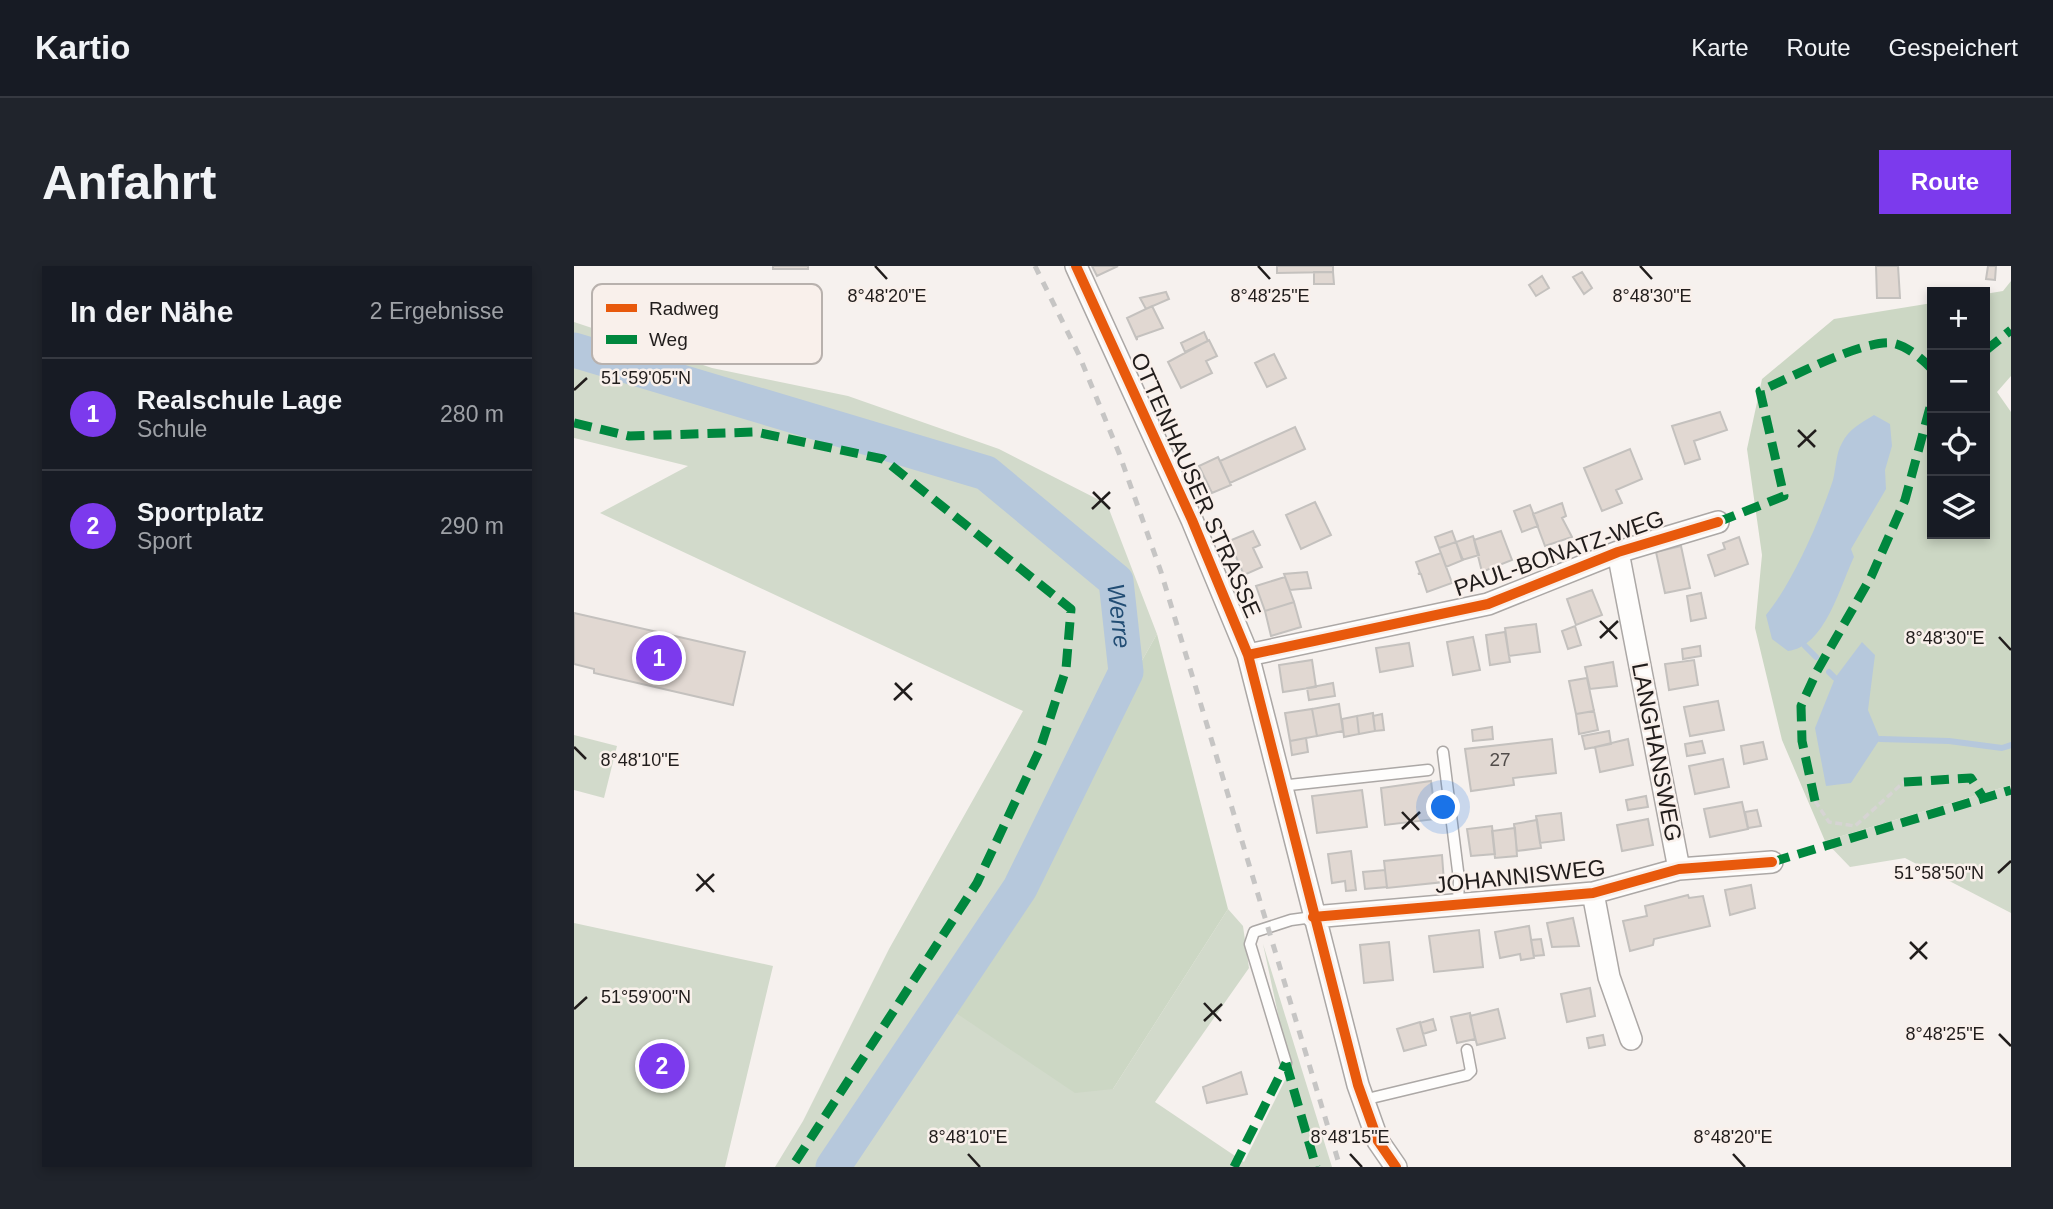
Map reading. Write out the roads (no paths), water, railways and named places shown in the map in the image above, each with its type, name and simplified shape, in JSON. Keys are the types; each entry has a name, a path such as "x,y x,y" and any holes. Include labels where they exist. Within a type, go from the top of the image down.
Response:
{"street":[{"name":"OTTENHAUSER STRASSE","path":"1076,266 1192,520 1248,654 1312,917 1363,1100 1378,1141 1396,1167"},
{"name":"PAUL-BONATZ-WEG","path":"1248,654 1488,604 1618,552 1718,522"},
{"name":"LANGHANSWEG","path":"1618,552 1679,869"},
{"name":"JOHANNISWEG","path":"1312,917 1593,893 1679,869 1772,862"},
{"path":"1593,893 1609,977 1631,1039"}],"lane":[{"path":"1443,752 1459,879 1458,904"},
{"path":"1280,786 1428,770"},
{"path":"1286,1063 1250,944 1254,932 1267,926 1312,917"},
{"path":"1363,1100 1467,1074 1471,1071 1467,1050"}],"water":[{"path":"1874,415 1890,424 1892,446 1885,470 1886,489 1851,549 1854,557 1830,613 1812,639 1801,647 1788,651 1772,639 1766,615 1786,586 1821,514 1842,443 1852,430"},
{"path":"1862,642 1875,655 1868,710 1880,739 1851,783 1826,786 1815,728 1835,678"}],"waterway":[{"name":"Werre","path":"574,350 592,355"},
{"name":"Werre","path":"621,364 986,473 1116,581 1126,672 1020,888 833,1167"},
{"path":"1805,646 1816,657"},
{"path":"1829,672 1835,678"},
{"path":"1880,739 1949,741 2002,748 2011,745"}],"railway":[{"path":"1035,266 1079,355 1119,453 1161,572 1340,1167"}],"place":[{"name":"Realschule Lage","path":"659,658"},
{"name":"Sportplatz","path":"662,1066"}]}
